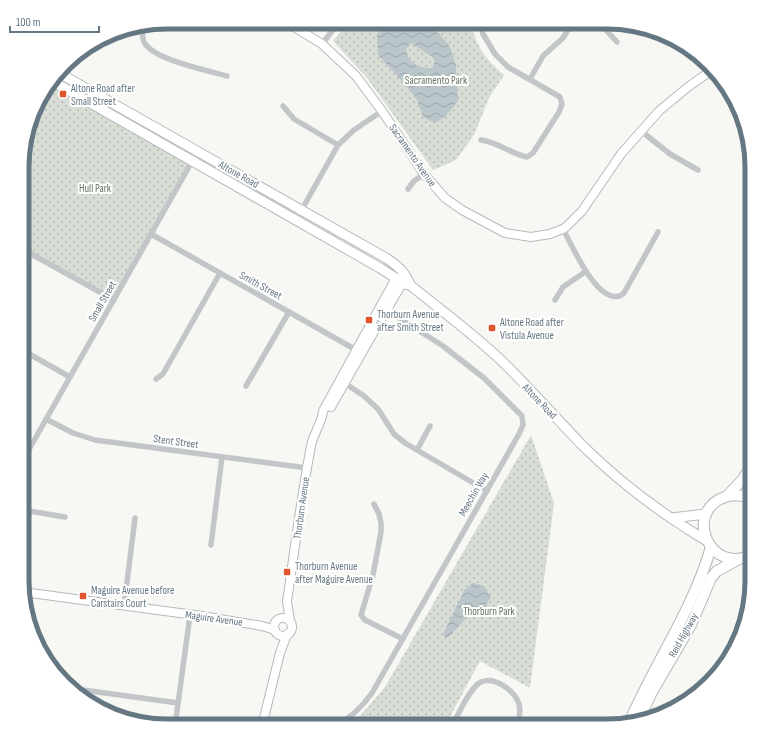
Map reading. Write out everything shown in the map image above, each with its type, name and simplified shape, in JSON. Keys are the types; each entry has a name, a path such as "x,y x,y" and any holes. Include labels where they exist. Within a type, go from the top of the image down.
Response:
{"highway":[{"path":"745,476 727,496 713,505 706,514 704,530 709,544 722,556 739,559 745,557"},
{"path":"727,496 738,495 745,497"},
{"name":"Reid Highway","path":"632,716 645,688 692,598 706,567 709,544"},
{"name":"Reid Highway","path":"641,714 652,692 691,625 711,578 718,571 739,559"}],"main road":[{"name":"Altone Road","path":"63,76 302,209 393,262 408,280 403,282"},
{"name":"Altone Road","path":"57,84 403,282 462,325 480,341 583,445 608,468 650,503 709,544"},
{"path":"671,518 706,514"}],"street":[{"name":"Sacramento Avenue","path":"297,29 322,44 356,76 382,111 424,174 445,198 462,210 505,233 531,237 550,234 563,229 582,212 621,154 659,111 708,73"},
{"path":"322,44 334,29"},
{"path":"481,140 490,141 527,157 533,153 559,112 562,104 560,97 508,67 495,54 482,29"},
{"path":"530,79 543,56 563,38 568,29"},
{"path":"604,29 617,42"},
{"path":"143,31 144,41 150,50 163,57 227,76"},
{"path":"283,106 294,119 338,145"},
{"path":"296,220 338,145 354,130 382,111"},
{"path":"641,131 670,154 698,170"},
{"name":"Small Street","path":"29,449 198,151"},
{"path":"408,189 414,181 424,174"},
{"path":"563,229 586,272 602,292 611,296 619,296 624,293 658,232"},
{"name":"Smith Street","path":"151,234 359,351"},
{"path":"29,253 114,300"},
{"path":"555,300 563,287 586,272"},
{"path":"156,379 163,374 220,273"},
{"name":"Thorburn Avenue","path":"276,626 287,601 307,468 314,434 322,416 327,413 342,382 384,308 403,282"},
{"name":"Meechin Way","path":"346,719 354,714 365,703 381,678 519,434 523,424 522,416 484,378 443,346 384,308"},
{"path":"246,386 289,312"},
{"path":"29,354 70,377"},
{"path":"342,382 364,396 378,408 394,434 405,443 487,491"},
{"name":"Stent Street","path":"46,419 73,434 95,440 307,468"},
{"path":"417,450 430,426"},
{"path":"211,545 222,457"},
{"path":"374,504 379,514 381,532 373,575 361,615 365,620 403,639"},
{"path":"29,511 65,517"},
{"path":"124,606 135,518"},
{"name":"Maguire Avenue","path":"29,593 262,626 276,626"},
{"name":"Thorburn Avenue","path":"287,601 290,621"},
{"path":"176,719 190,615"},
{"path":"264,719 280,652 291,628 290,621 286,618 276,626"},
{"path":"276,626 280,635 287,634"},
{"path":"276,626 280,652"},
{"path":"456,719 470,693 475,687 481,682 489,680 510,690 519,704 519,719"},
{"path":"83,690 178,703"}],"green space":[{"name":"Sacramento Park","path":"343,29 472,29 479,46 487,58 504,75 489,98 474,135 456,160 433,170 367,78 333,41"},
{"name":"Hull Park","path":"57,84 192,161 114,300 29,253 29,158 34,131 40,114 47,98"},
{"name":"Thorburn Park","path":"531,435 554,503 530,688 480,661 449,719 355,719 361,715 385,687"}],"water":[{"path":"382,29 433,29 449,45 456,65 458,101 446,116 435,123 423,117 417,100 404,83 378,55 377,35","holes":["411,43 431,56 435,61 432,68 418,66 411,61 406,49"]},
{"path":"473,583 484,586 491,598 484,607 471,613 449,637 445,637 443,634 465,589"}],"place":[{"name":"Altone Road after Small Street","path":"63,94"},
{"name":"Thorburn Avenue after Smith Street","path":"369,320"},
{"name":"Altone Road after Vistula Avenue","path":"492,328"},
{"name":"Thorburn Avenue after Maguire Avenue","path":"287,572"},
{"name":"Maguire Avenue before Carstairs Court","path":"83,596"}]}
